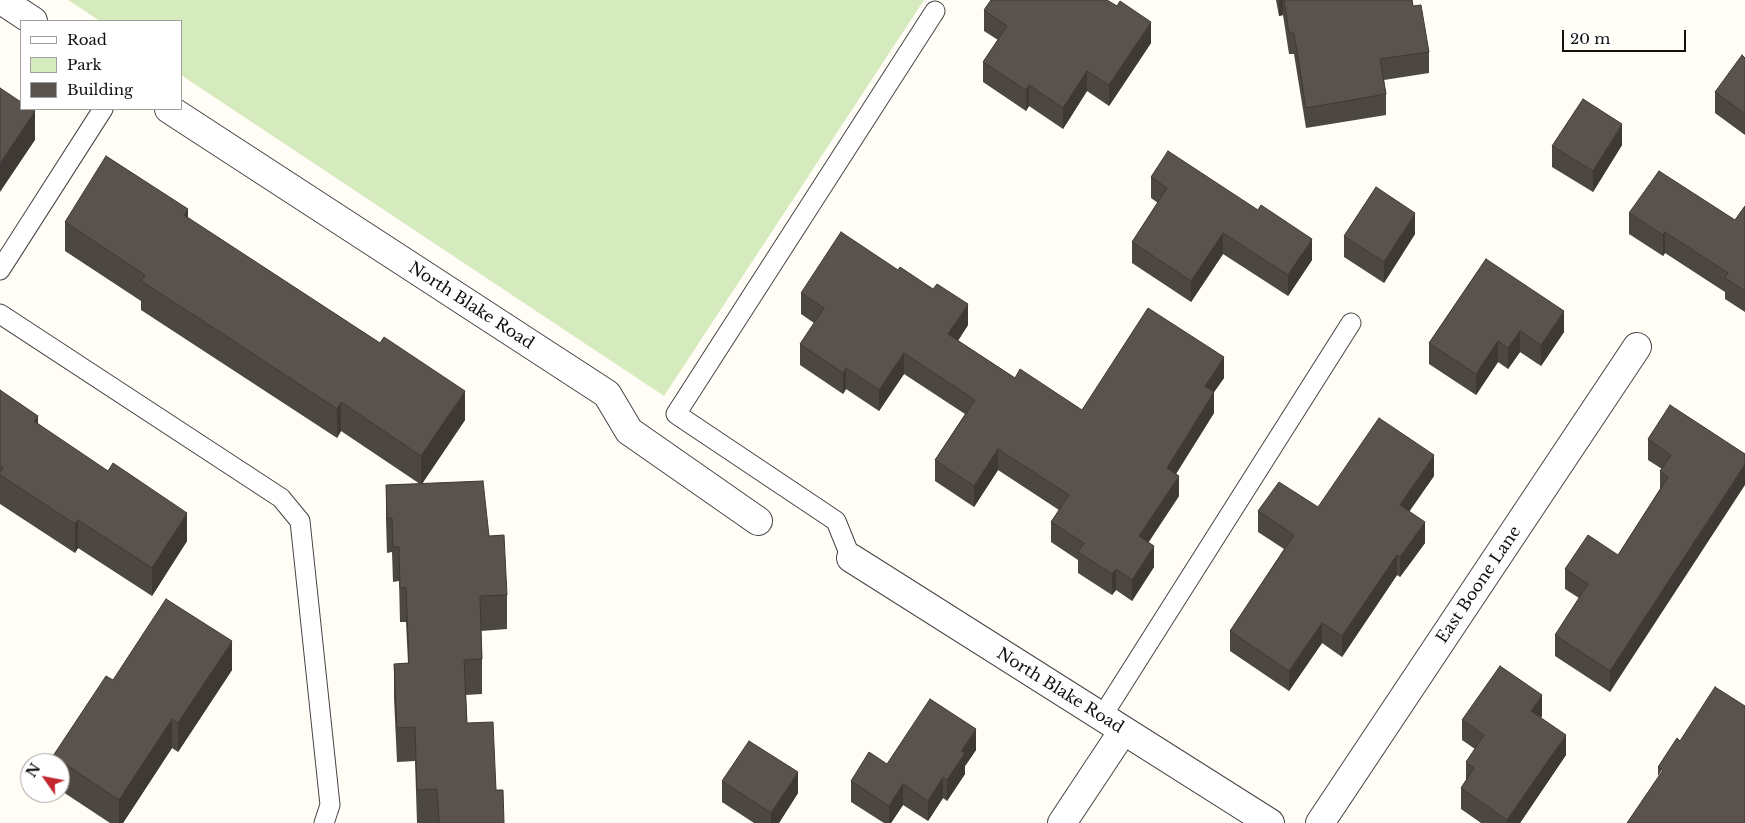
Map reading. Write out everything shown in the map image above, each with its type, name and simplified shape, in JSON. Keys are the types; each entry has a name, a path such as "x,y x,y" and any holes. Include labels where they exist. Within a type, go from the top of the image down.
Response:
{"street":[{"path":"0,0 32,20"},
{"name":"North Blake Road","path":"171,110 607,394 629,431 758,521"},
{"name":"East Boone Lane","path":"1320,823 1637,347"},
{"name":"North Blake Road","path":"850,558 1270,823"},
{"path":"1062,823 1112,724"}],"lane":[{"path":"850,558 836,521 676,414 935,12"},
{"path":"0,270 102,110"},
{"path":"0,314 281,498 300,521 330,805 324,823"},
{"path":"1112,724 1351,323"}],"green space":[{"path":"68,0 924,0 664,396 182,76 182,20 98,20"}],"building":[{"path":"991,0 1107,0 1117,6 1120,1 1151,22 1109,85 1087,71 1063,108 1029,85 1026,90 983,62 1007,26 984,10"},
{"path":"1284,0 1412,0 1413,6 1421,5 1429,52 1380,59 1386,94 1306,108 1294,33 1289,33"},
{"path":"1742,55 1745,58 1745,114 1715,92"},
{"path":"0,88 20,101 20,110 35,111 0,163"},
{"path":"1583,99 1622,124 1593,171 1552,146"},
{"path":"1168,151 1258,210 1261,205 1312,239 1288,275 1223,233 1191,281 1132,242 1167,188 1151,177"},
{"path":"106,156 188,209 184,215 380,343 384,337 465,391 421,456 341,402 337,409 141,281 145,275 65,222"},
{"path":"1659,171 1735,220 1745,206 1745,291 1725,278 1728,273 1665,232 1663,235 1629,213"},
{"path":"1376,187 1415,213 1384,262 1344,236"},
{"path":"841,232 898,270 900,267 933,289 937,284 968,304 948,334 1015,378 1020,369 1082,410 1148,308 1224,357 1205,386 1214,392 1167,468 1179,476 1139,536 1154,546 1132,580 1116,569 1112,574 1078,552 1084,543 1051,522 1069,495 998,449 974,486 935,460 975,400 904,353 879,390 846,368 843,373 800,344 824,308 801,293"},
{"path":"1486,259 1564,311 1541,345 1520,331 1508,348 1498,341 1476,374 1429,343"},
{"path":"0,390 38,416 34,421 108,471 113,463 187,513 152,568 78,520 75,524 0,475 3,468 0,466"},
{"path":"1670,405 1745,454 1745,464 1610,671 1555,635 1588,584 1565,569 1588,535 1618,555 1668,477 1660,471 1671,455 1648,439"},
{"path":"1379,418 1434,455 1400,505 1425,522 1400,557 1397,555 1342,636 1322,623 1289,671 1230,631 1294,535 1258,511 1279,482 1318,507"},
{"path":"483,481 489,536 504,535 507,595 480,596 482,659 464,660 467,723 493,722 496,790 503,790 504,823 439,823 437,789 417,790 415,727 397,728 394,664 409,663 406,587 400,588 399,547 393,547 392,518 387,518 386,485"},
{"path":"166,599 232,641 178,723 172,719 119,800 70,767 70,753 55,753 106,676 113,680"},
{"path":"1500,666 1542,695 1531,711 1566,735 1507,820 1461,788 1474,768 1466,762 1484,735 1462,720"},
{"path":"1715,687 1745,706 1745,823 1627,823 1663,770 1658,767 1677,738 1680,741"},
{"path":"930,699 976,729 961,751 965,753 947,780 943,777 928,801 903,784 889,806 851,781 869,752 887,764"},
{"path":"749,741 798,772 771,813 722,781"}]}
